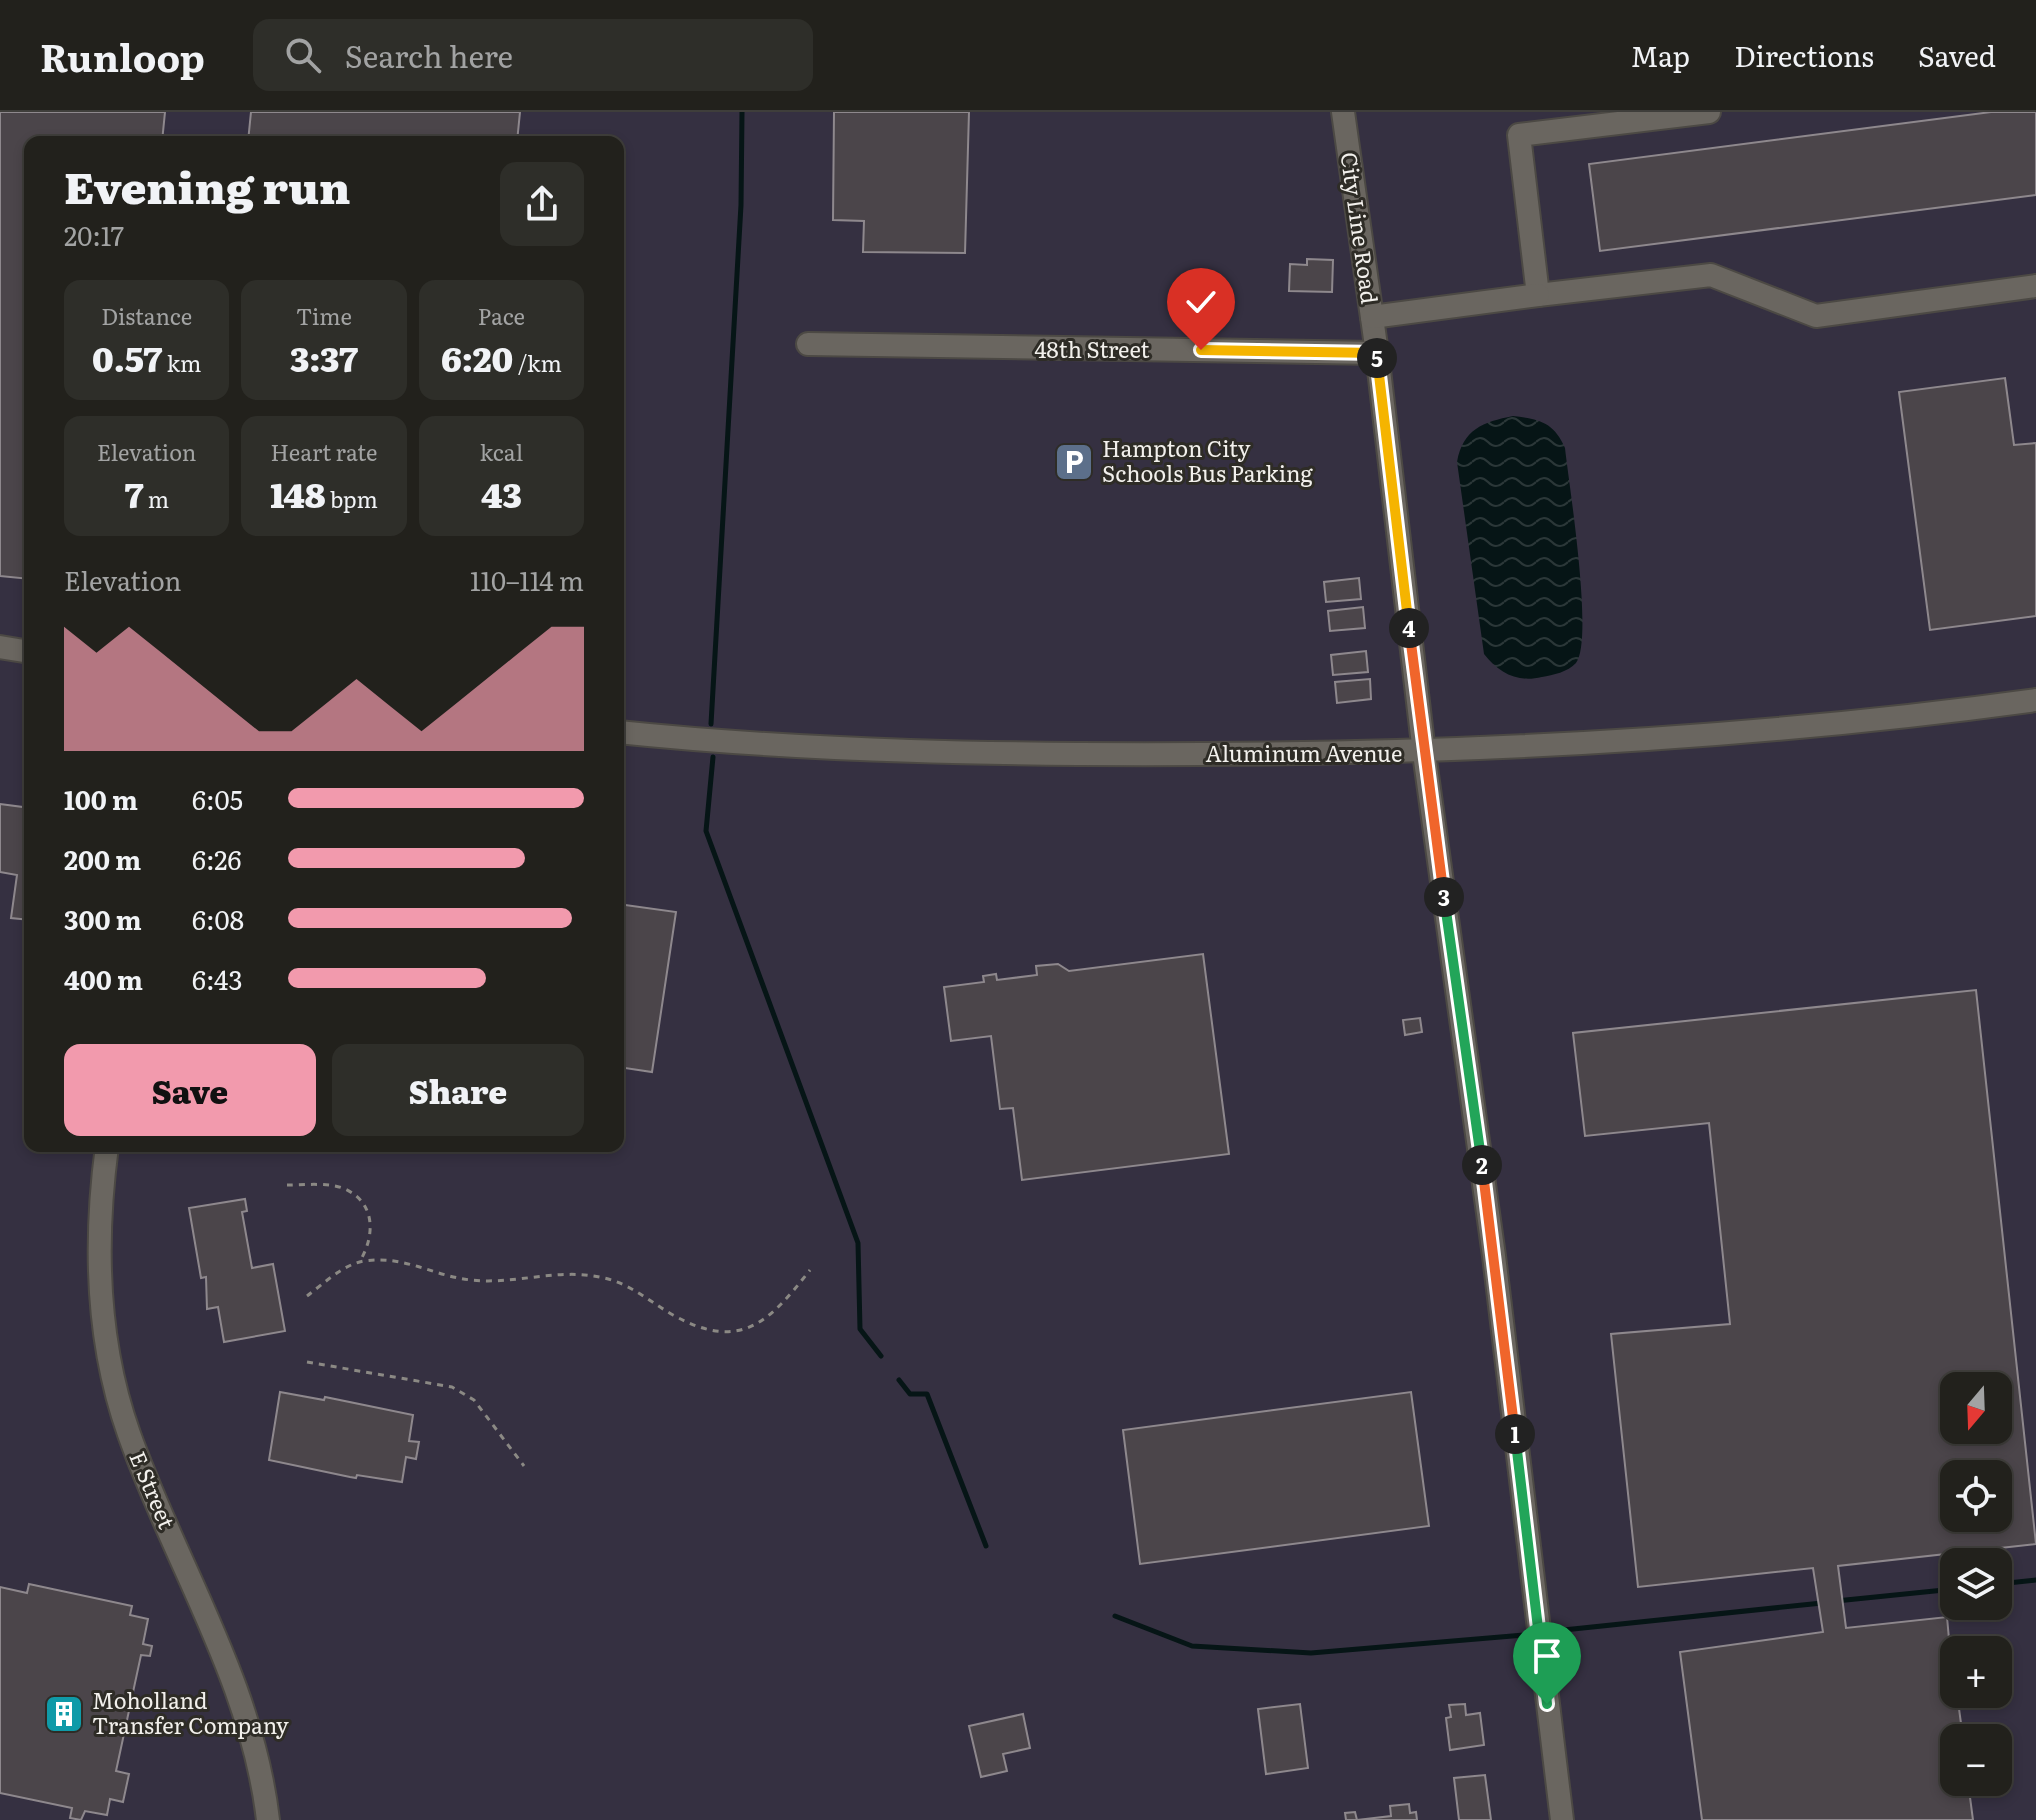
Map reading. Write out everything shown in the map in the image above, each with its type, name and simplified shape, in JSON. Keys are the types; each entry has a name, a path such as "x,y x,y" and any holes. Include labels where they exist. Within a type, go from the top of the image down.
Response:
{"street":[{"name":"City Line Road","path":"1343,112 1377,353 1424,753 1494,1256 1562,1820"},
{"path":"1538,295 1519,135 1709,112"},
{"path":"1372,317 1711,275 1816,316 2036,286"},
{"name":"48th Street","path":"808,344 1377,353"},
{"path":"0,647 24,651"},
{"name":"Aluminum Avenue","path":"624,733 686,739 1045,755 1424,753 1697,738 2036,700"},
{"name":"E Street","path":"106,1152 99,1227 99,1277 103,1322 119,1403 152,1491 240,1693 256,1744 268,1820"}],"path":[{"path":"287,1185 347,1189 367,1208 372,1228 368,1247 360,1261 307,1296"},
{"path":"360,1261 388,1260 422,1265 467,1280 516,1279 540,1274 605,1278 646,1295 673,1315 702,1327 730,1332 762,1324 810,1270"},
{"path":"307,1362 452,1387 474,1400 524,1466"}],"shaded area":[{"path":"0,112 2036,112 2036,1820 0,1820"}],"water":[{"path":"1513,416 1545,423 1556,432 1565,448 1581,594 1581,648 1576,663 1560,673 1533,679 1509,675 1484,654 1457,462 1464,442 1476,429"}],"building":[{"path":"0,112 165,112 163,136 24,136 24,578 0,576"},
{"path":"251,112 520,112 518,136 249,136"},
{"path":"834,112 969,112 965,253 863,252 864,221 833,220"},
{"path":"1991,112 2036,112 2036,195 1600,251 1589,164"},
{"path":"1307,259 1333,260 1332,292 1289,291 1290,264 1307,265"},
{"path":"2005,378 2014,445 2036,443 2036,616 1930,630 1899,392"},
{"path":"1359,578 1361,599 1326,602 1324,582"},
{"path":"1363,607 1365,628 1330,631 1328,611"},
{"path":"1366,651 1368,672 1333,675 1331,655"},
{"path":"1370,679 1371,699 1337,703 1335,682"},
{"path":"0,804 24,807 24,919 11,918 17,875 0,872"},
{"path":"624,905 676,912 652,1072 624,1068"},
{"path":"1203,954 1229,1154 1022,1180 1013,1108 1000,1109 991,1036 951,1041 944,987 984,982 983,976 996,974 997,980 1037,975 1036,966 1058,964 1069,971"},
{"path":"1976,990 2036,1544 2000,1548 1940,1548 1940,1555 1838,1566 1846,1628 1940,1618 1947,1620 1949,1636 1940,1636 1940,1708 1959,1708 1961,1724 1940,1724 1940,1796 1970,1796 1973,1820 1702,1820 1680,1652 1823,1632 1813,1568 1638,1587 1611,1334 1730,1324 1709,1123 1585,1136 1573,1033"},
{"path":"1420,1018 1422,1032 1405,1035 1403,1020"},
{"path":"245,1199 247,1211 242,1212 252,1268 273,1264 285,1331 224,1342 218,1307 207,1309 206,1277 201,1278 189,1208"},
{"path":"280,1392 324,1400 325,1397 413,1415 409,1441 419,1442 416,1459 406,1457 402,1482 357,1475 356,1478 269,1460"},
{"path":"1411,1392 1429,1526 1140,1564 1123,1430"},
{"name":"Moholland Transfer Company","path":"29,1584 132,1606 130,1615 148,1619 143,1644 152,1646 150,1656 141,1655 116,1771 129,1774 123,1802 110,1799 107,1815 85,1811 81,1820 70,1818 72,1808 0,1793 0,1587 27,1593"},
{"path":"1300,1704 1308,1768 1266,1774 1258,1709"},
{"path":"1465,1704 1466,1715 1480,1713 1484,1745 1450,1750 1446,1718 1451,1717 1449,1705"},
{"path":"1023,1714 1030,1748 1003,1754 1007,1771 981,1777 969,1726"},
{"path":"1485,1775 1491,1820 1459,1820 1454,1778"},
{"path":"1409,1804 1410,1813 1416,1812 1417,1820 1357,1820 1391,1816 1390,1806"},
{"path":"1355,1812 1357,1820 1346,1820 1345,1813"}],"waterway":[{"path":"711,724 741,205 742,112"},
{"path":"713,757 706,831 858,1243 860,1329 881,1356"},
{"path":"899,1380 910,1394 927,1394 986,1546"},
{"path":"2012,1583 2036,1580"},
{"path":"1836,1601 1940,1590"},
{"path":"1554,1631 1822,1603"},
{"path":"1115,1616 1192,1646 1311,1653 1524,1635"}],"place":[{"name":"Hampton City Schools Bus Parking","path":"1074,462"},
{"name":"Moholland Transfer Company","path":"64,1714"}],"route":[{"path":"1201,350 1377,353 1424,753 1494,1256 1547,1704"}]}
